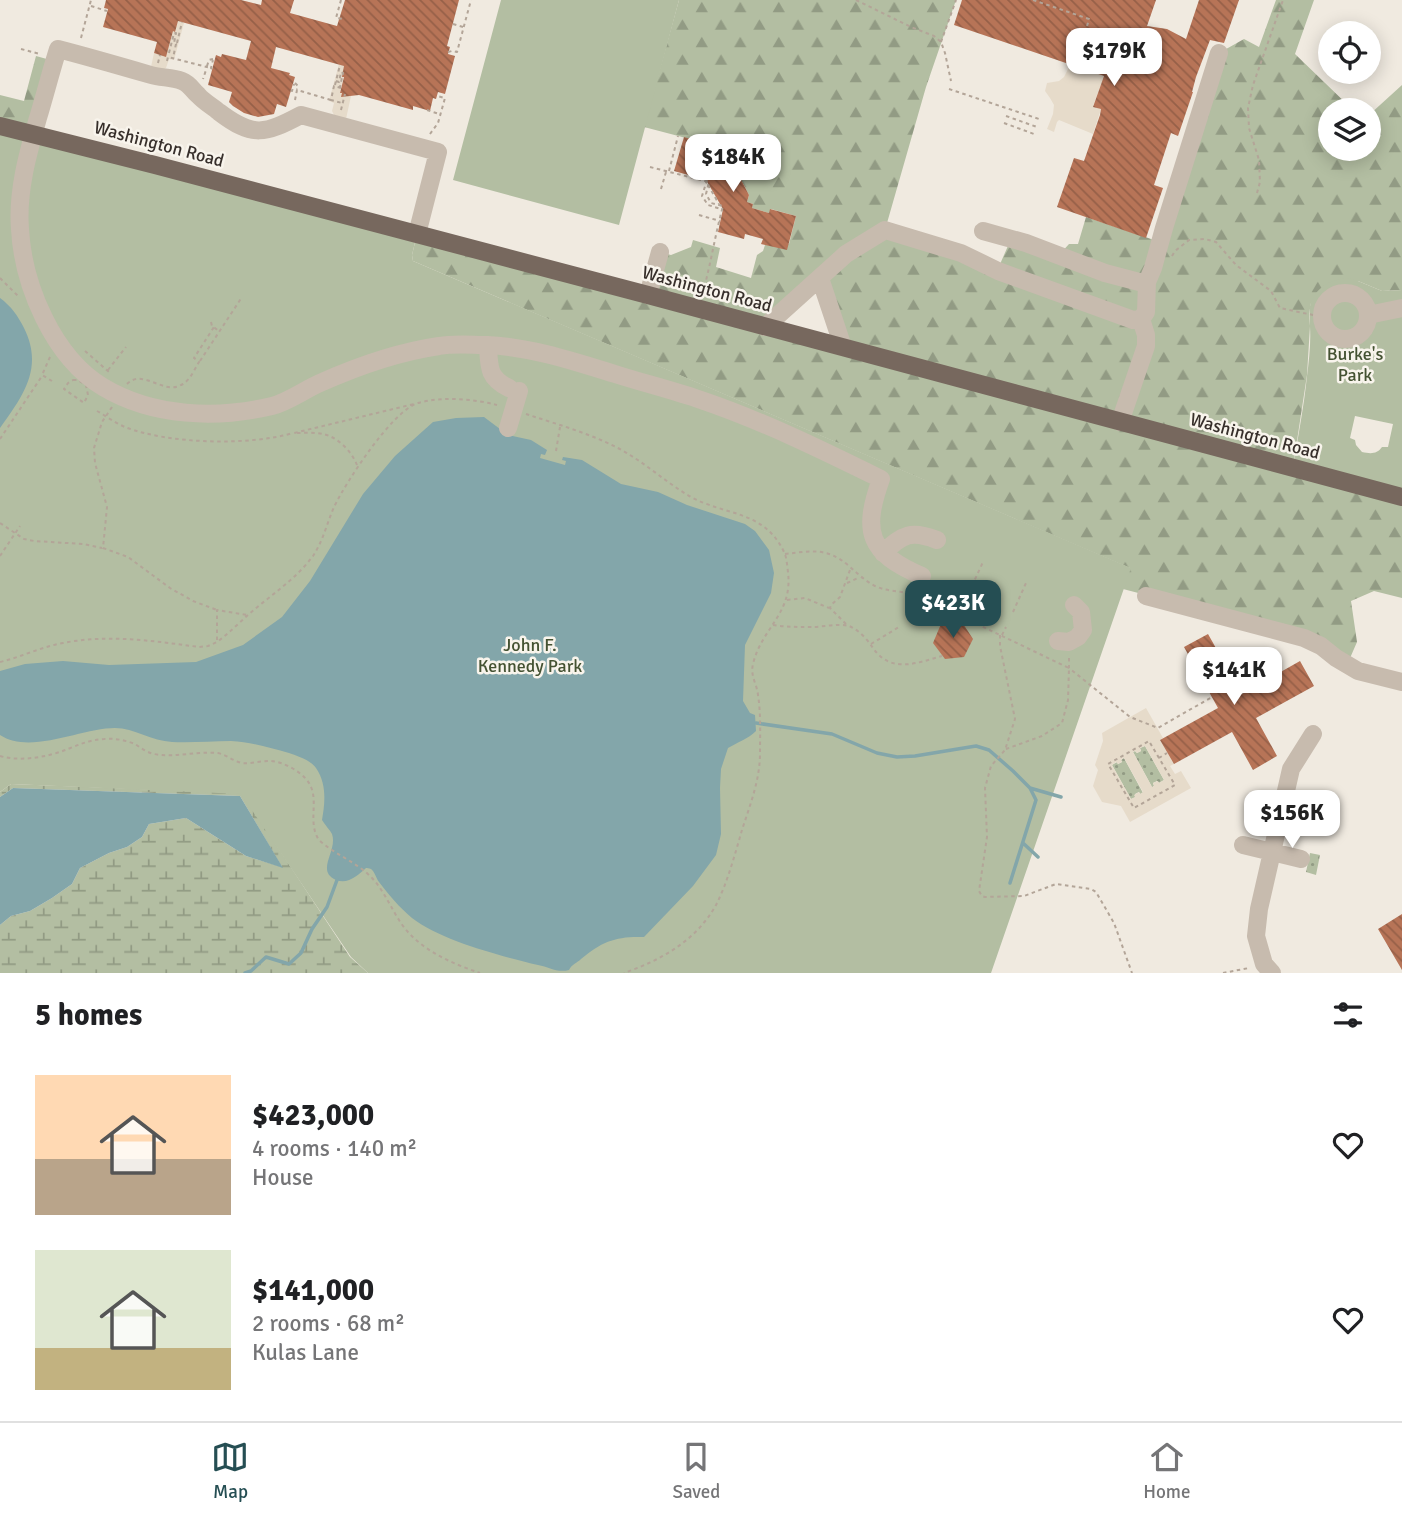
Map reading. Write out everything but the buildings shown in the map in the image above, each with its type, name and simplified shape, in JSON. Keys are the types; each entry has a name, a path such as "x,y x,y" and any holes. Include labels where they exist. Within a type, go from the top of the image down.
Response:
{"main road":[{"name":"Washington Road","path":"0,126 648,295 1402,497"}],"street":[{"path":"417,234 438,152 301,115 276,128 252,131 230,121 181,81 58,49 28,152 19,228 24,265 33,294 46,321 73,361 102,386 149,405 176,412 233,413 275,405 322,382 374,362 442,345 488,345 546,353 702,400 791,435 881,479 870,520 874,539 883,552 903,568 922,576"},
{"path":"765,327 846,254 884,230 961,253 998,271 1133,320 1141,318 1146,312 1150,275 1219,53"},
{"path":"983,231 1026,243 1105,273 1143,283 1150,275"},
{"path":"648,295 660,252"},
{"path":"820,278 844,347"},
{"path":"1342,293 1350,293 1363,301 1368,315 1364,330 1359,335 1344,339 1330,334 1322,320 1324,306 1342,293"},
{"path":"1368,315 1402,308"},
{"path":"1120,422 1146,346 1141,318"},
{"path":"488,345 491,373 496,380 514,390 514,410 509,428"},
{"path":"883,552 905,535 922,534 937,540"},
{"path":"1146,596 1304,638 1358,671 1402,682"},
{"path":"1063,642 1078,637 1083,630 1081,612 1074,605"},
{"path":"1258,970 1256,936 1271,852 1291,769 1313,734"},
{"path":"1242,845 1301,859"}],"path":[{"path":"341,0 336,18 343,19"},
{"path":"448,52 457,52 471,0"},
{"path":"856,0 934,36 941,42 951,81"},
{"path":"941,42 956,0"},
{"path":"1033,0 1089,19 1086,30"},
{"path":"1257,193 1260,182 1259,160 1249,128 1248,108 1253,85 1283,0"},
{"path":"90,6 107,10"},
{"path":"177,44 174,43 174,33 168,52 173,56 177,44 182,22"},
{"path":"453,24 464,27"},
{"path":"21,49 46,56"},
{"path":"159,60 160,55"},
{"path":"207,67 209,60 213,59 212,69"},
{"path":"340,65 331,100 343,103"},
{"path":"334,86 341,88 343,73 341,72 339,82 336,81"},
{"path":"291,90 295,83 297,90"},
{"path":"949,89 1039,119"},
{"path":"340,116 345,94"},
{"path":"425,137 434,131 445,98 437,96"},
{"path":"427,110 440,115"},
{"path":"1006,117 1037,127"},
{"path":"1004,123 1034,134"},
{"path":"662,189 678,136"},
{"path":"650,167 707,182 723,206 701,299"},
{"path":"707,182 702,195 711,203 720,205"},
{"path":"698,204 714,195"},
{"path":"707,199 709,205 722,209"},
{"path":"699,215 720,221"},
{"path":"1150,275 1170,260 1175,251 1189,240 1205,239 1216,242 1237,265 1271,291 1280,308 1322,320"},
{"path":"0,278 21,298"},
{"path":"7,286 12,287"},
{"path":"124,388 136,378 168,387 179,386 188,379 242,297"},
{"path":"211,322 220,331"},
{"path":"199,362 194,358 214,327"},
{"path":"102,376 126,347"},
{"path":"82,350 90,354 111,375"},
{"path":"0,439 42,375"},
{"path":"64,389 84,403"},
{"path":"103,548 107,507 93,453 98,433 116,400"},
{"path":"97,411 118,424 139,432 198,440 250,441 276,439 415,404 445,400 479,400 560,425 605,443 628,454 688,495 739,513 764,526 773,535 785,554 789,584 783,610 759,649 751,671 758,693 760,716 759,774 740,839 716,904 707,919 672,952 624,973"},
{"path":"0,662 79,640 134,639 199,647 217,642 293,577 314,553 334,507 358,467 393,421 415,404"},
{"path":"556,451 560,425"},
{"path":"294,433 330,436 348,450 358,467"},
{"path":"0,523 24,539 83,544 128,557 170,588 193,601 217,610 248,615"},
{"path":"0,556 20,526"},
{"path":"785,554 828,552 877,587 909,593 928,601 1069,668 1130,718 1158,728 1212,697"},
{"path":"969,592 983,562"},
{"path":"830,608 840,597 850,567"},
{"path":"846,583 860,577"},
{"path":"1013,612 1026,583"},
{"path":"787,600 805,598 830,608 886,661 914,664 942,656"},
{"path":"920,613 928,601"},
{"path":"958,615 962,607"},
{"path":"217,610 217,642"},
{"path":"772,625 847,625"},
{"path":"870,644 898,627"},
{"path":"1006,627 1001,635 1000,646 1015,719 1005,750 991,765 985,788 987,836 979,891 982,896 1024,896 1056,884 1091,889 1096,892 1114,923 1132,973"},
{"path":"1005,750 1042,736 1062,723 1068,700 1069,668 1063,642"},
{"path":"0,756 20,758 51,755 82,743 111,738 129,742 151,753 219,754 239,762 279,762 298,772 310,784 314,797 315,835 364,871 380,888 403,927 417,941 448,960 480,973"},
{"path":"1149,741 1158,758 1175,785 1134,808 1108,764 1149,741"},
{"path":"1158,758 1167,753"},
{"path":"1223,973 1258,970"}],"green space":[{"path":"501,0 679,0 619,225 453,180"},
{"path":"679,0 956,0 926,87 885,230 997,271 1011,239 1059,255 1069,244 1078,244 1086,217 1160,242 1219,53 1244,39 1259,47 1276,0 1314,0 1295,54 1318,76 1318,84 1326,84 1341,98 1318,98 1318,161 1381,161 1381,104 1402,85 1402,290 1382,291 1358,281 1311,303 1307,375 1293,467 1402,497 1402,598 1374,591 1351,601 1357,642 1347,665 1261,625 1123,589 1130,568 413,261 417,234 647,295 660,252 671,255 691,247 693,240 720,248 716,267 751,278 757,255 763,251 765,245 789,244 796,216 771,209 769,213 752,208 753,204 747,202 749,195 734,166 724,163 730,142 707,136 705,143 644,127","holes":["820,279 843,347 766,326"]},
{"path":"36,56 54,61 34,134 0,126 0,95 24,101"},
{"name":"John F. Kennedy Park","path":"0,126 417,234 413,261 1131,568 991,973 368,973 351,957 241,794 11,784 0,792"},
{"name":"Burke's Park","path":"1347,278 1382,291 1402,290 1402,497 1293,467 1303,410 1311,303 1322,287","holes":["1355,416 1393,424 1388,447 1382,447 1376,452 1362,452 1355,440 1350,438"]},
{"path":"1145,746 1164,780 1153,783 1152,787 1133,752 1141,751 1140,748"},
{"path":"1124,758 1143,793 1135,794 1136,797 1131,799 1112,765 1122,762"},
{"path":"11,784 242,793 350,957 368,973 0,973 0,925 11,916 30,911 72,884 80,868 127,847 142,837 149,824 186,818 246,856 282,867 240,796 13,788 0,797 0,792"},
{"path":"1310,853 1320,855 1316,875 1306,872"}],"shaded area":[{"path":"178,21 184,23 174,60 169,59 166,68 162,70 151,67 154,53 166,56"},
{"path":"339,64 345,66 340,93 351,96 346,119 334,115 334,103 329,101"},
{"path":"1070,65 1104,76 1093,106 1101,109 1093,134 1059,120 1054,132 1047,129 1054,105 1045,91 1047,83 1059,81"},
{"path":"1146,708 1174,764 1170,766 1175,774 1181,771 1191,788 1130,822 1121,806 1102,802 1093,786 1098,770 1095,765 1103,741 1102,733","holes":["1145,746 1164,780 1153,783 1152,787 1133,752 1137,753","1124,758 1143,792 1131,799 1112,765 1122,762"]}],"water":[{"path":"0,298 22,324 30,342 32,356 31,369 23,393 0,428"},
{"path":"484,417 508,435 531,440 547,450 540,458 565,465 563,457 582,460 621,484 658,492 687,505 745,524 755,531 769,550 774,573 771,593 745,645 743,701 750,713 755,715 756,731 728,748 721,769 721,834 716,855 693,886 644,937 626,937 610,941 589,953 569,970 561,971 472,947 439,934 412,918 379,882 371,869 366,868 345,881 330,876 327,866 333,840 322,820 324,787 320,774 311,763 289,753 231,741 165,741 115,728 41,742 12,740 0,735 0,671 25,664 63,661 109,665 196,662 243,645 282,617 310,581 363,494 395,456 433,422"},
{"path":"13,788 240,796 283,868 246,856 186,818 149,824 142,837 127,847 80,868 72,884 30,911 11,916 0,925 0,797"}],"waterway":[{"path":"756,723 832,734 877,753 897,757 976,746 989,750 1030,788 1036,800 1010,883"},
{"path":"1030,788 1061,797"},
{"path":"1023,843 1038,857"},
{"path":"245,973 266,957 289,964 301,953 312,929 327,907 337,880"}]}
